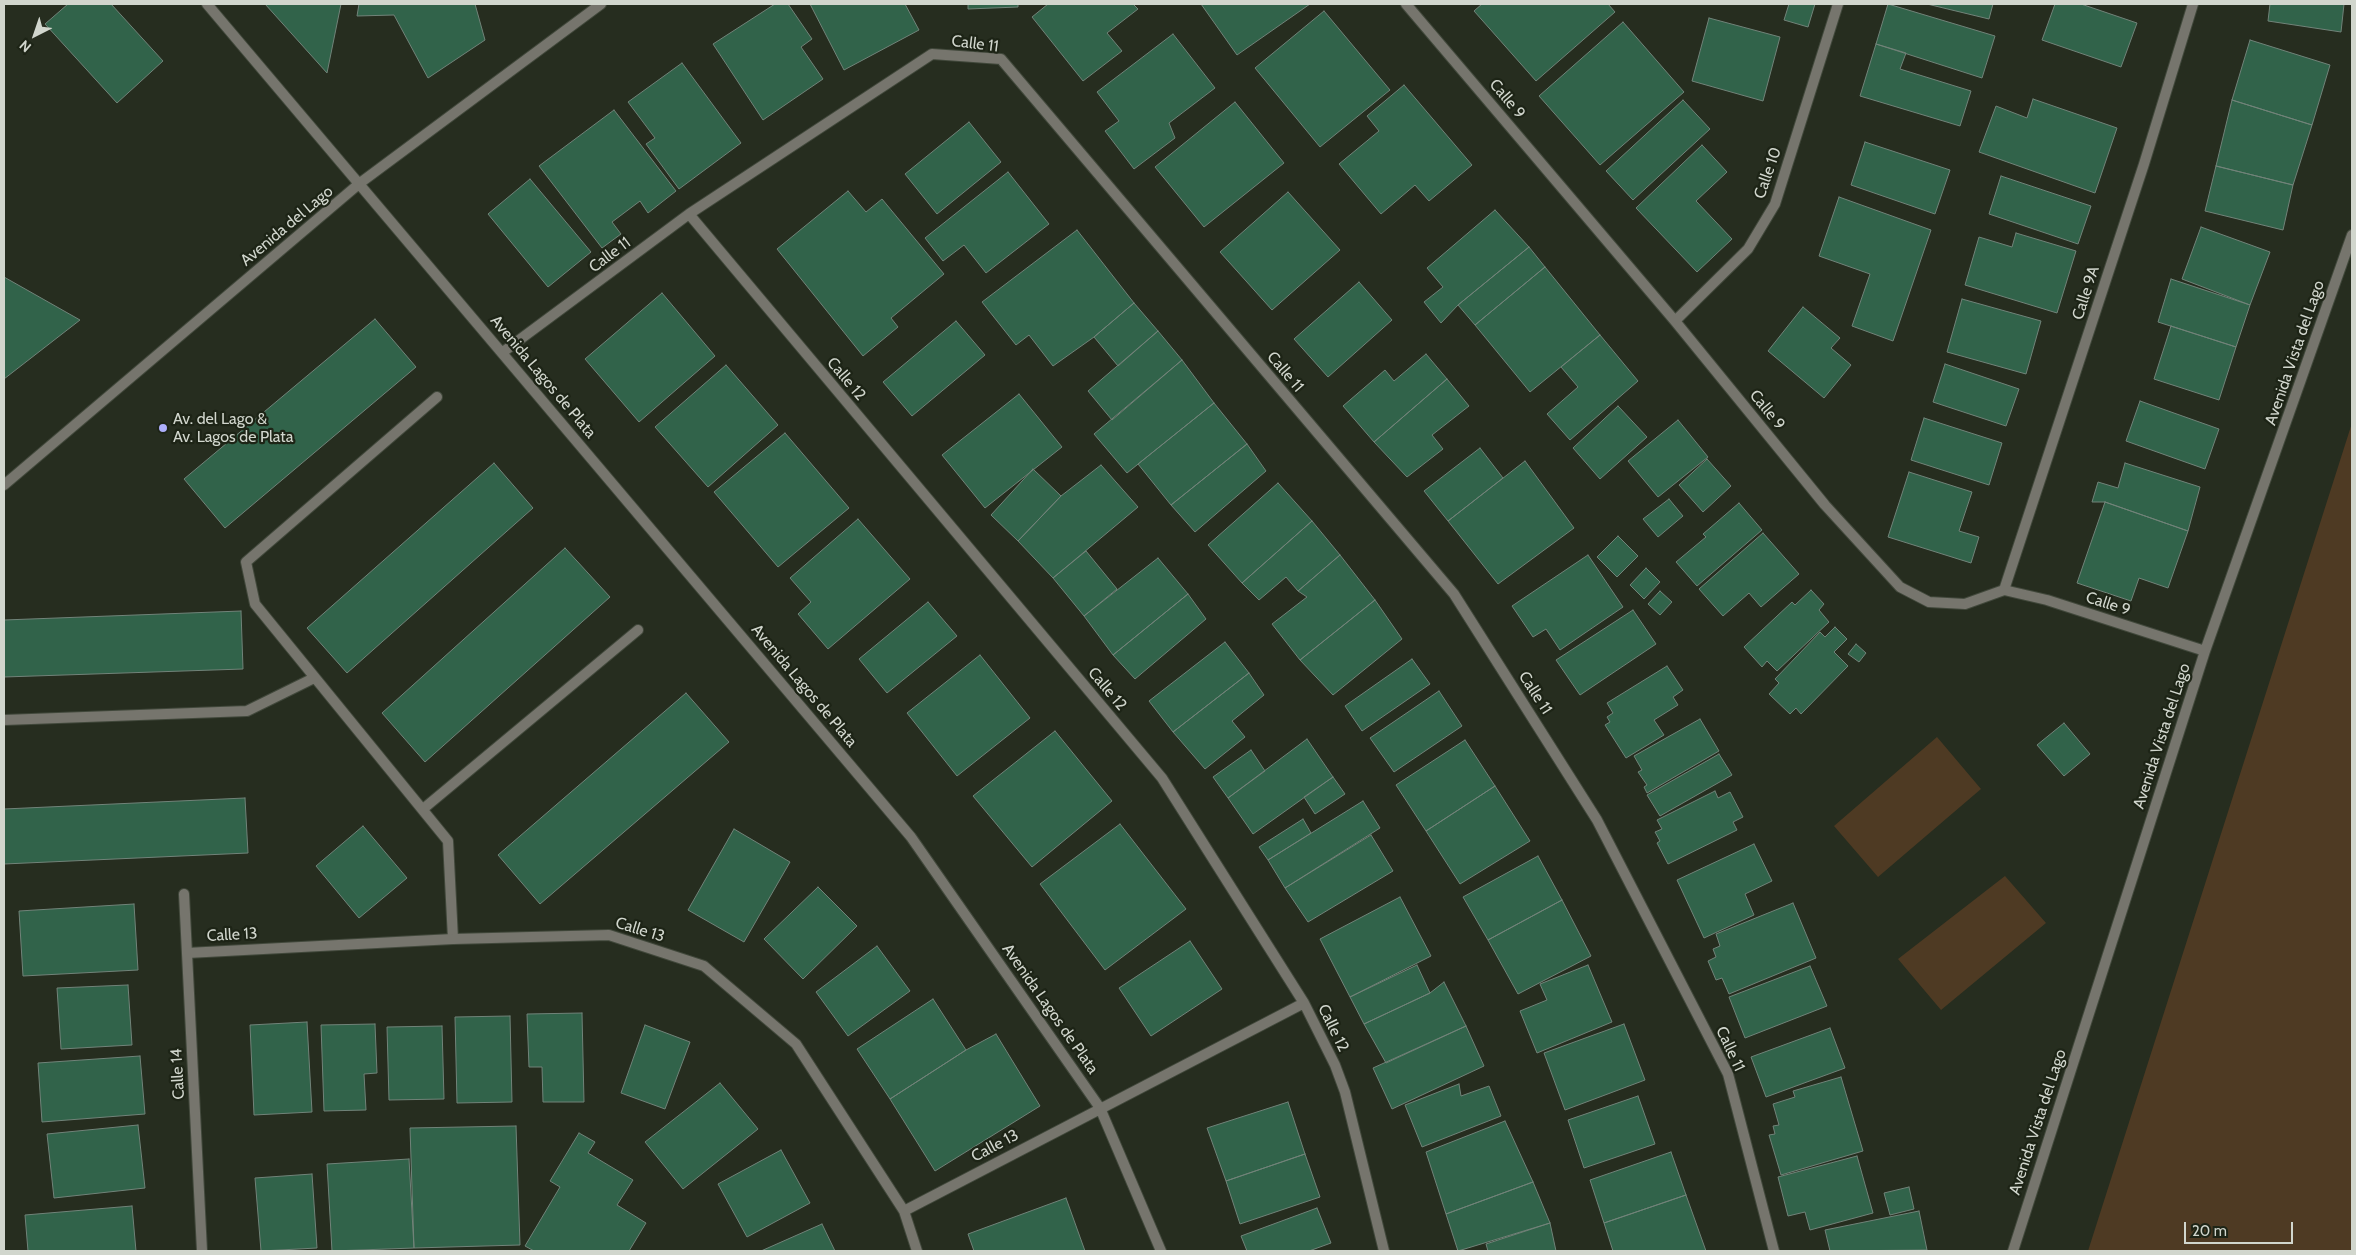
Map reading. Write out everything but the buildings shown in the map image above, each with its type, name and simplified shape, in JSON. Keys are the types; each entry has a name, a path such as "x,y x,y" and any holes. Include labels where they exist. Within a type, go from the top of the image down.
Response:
{"street":[{"name":"Avenida Lagos de Plata","path":"207,4 911,837 1100,1108 1161,1251"},
{"name":"Avenida del Lago","path":"4,485 360,183 601,4"},
{"name":"Calle 9","path":"1406,4 1675,321 1825,505 1900,587 1929,602 1965,604 2004,590 2047,600 2206,651"},
{"name":"Calle 10","path":"1675,321 1748,249 1775,204 1838,4"},
{"name":"Calle 9A","path":"2004,590 2144,164 2193,4"},
{"name":"Calle 11","path":"503,352 689,214 932,54 1001,59 1447,586 1470,619 1597,820 1728,1074 1774,1251"},
{"name":"Calle 12","path":"689,214 1162,778 1304,1004 1335,1065 1345,1092 1384,1251"},
{"name":"Avenida Vista del Lago","path":"2012,1251 2206,651 2352,235"},
{"path":"437,397 246,562 255,604 448,840 453,939"},
{"path":"423,809 638,630"},
{"path":"4,720 247,711 314,678"},
{"name":"Calle 14","path":"184,894 202,1251"},
{"name":"Calle 13","path":"187,953 453,939 609,935 704,966 796,1044 904,1211 917,1251"},
{"name":"Calle 13","path":"904,1211 1304,1004"}],"shaded area":[{"path":"2352,423 2352,1251 2088,1251"},
{"path":"1937,737 1981,789 1878,877 1834,826"},
{"path":"2005,876 2046,923 1941,1010 1898,959"}],"place":[{"name":"Av. del Lago & Av. Lagos de Plata","path":"163,428"}]}
